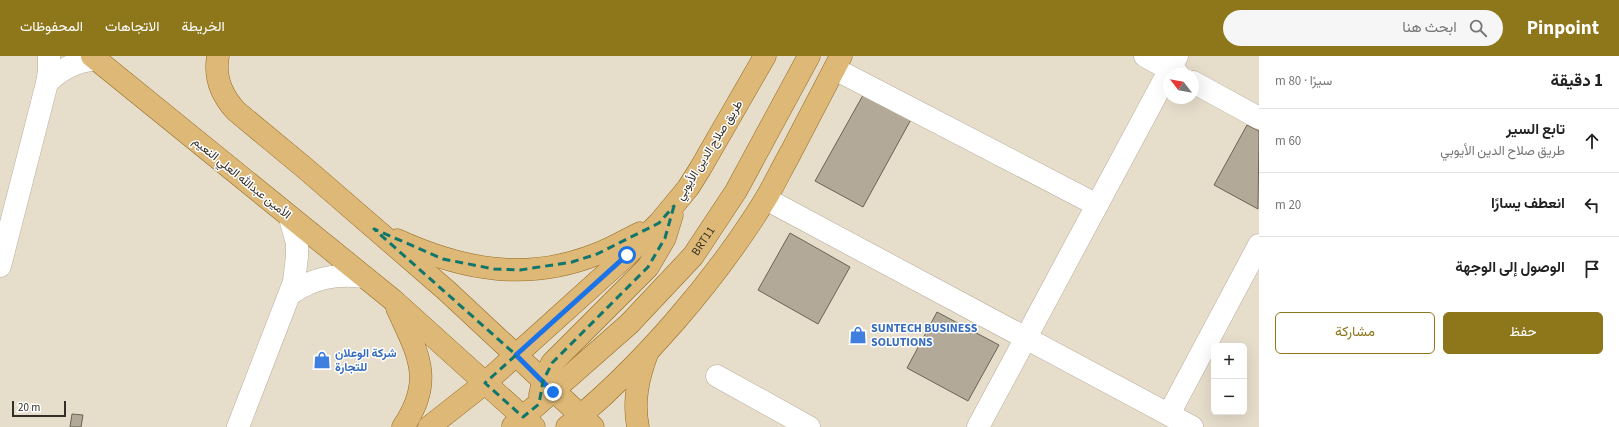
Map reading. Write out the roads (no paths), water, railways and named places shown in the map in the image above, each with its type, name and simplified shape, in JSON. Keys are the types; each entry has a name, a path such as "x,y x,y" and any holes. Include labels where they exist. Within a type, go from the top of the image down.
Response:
{"main road":[{"path":"218,56 217,76 221,89 227,101 236,111 306,169 447,291 516,355 534,408 543,427"},
{"name":"طريق صلاح الدين الأيوبي","path":"429,427 485,383 627,255 659,223 674,206 700,169 765,56"},
{"name":"BRT11","path":"534,408 629,324 693,256 736,191 809,56"},
{"name":"الأمين عبدالله العلي النعيم","path":"94,58 393,300 485,383 534,408"},
{"path":"534,408 580,424 687,306 720,265 766,199 838,62"},
{"path":"534,408 552,363 648,267 664,238 674,206"},
{"path":"374,229 419,250 443,259 494,269 520,270 546,268 597,254 659,223"},
{"path":"393,300 416,350 421,365 419,398 413,413 403,427"},
{"path":"638,427 636,395 640,373 647,351"}],"street":[{"path":"0,266 47,83 49,56"},
{"path":"978,427 1097,206 1175,66 1145,56"},
{"path":"47,83 54,76 70,66 94,58"},
{"path":"838,62 1097,206"},
{"path":"1199,85 1259,118"},
{"path":"766,199 1192,427"},
{"path":"238,427 290,294 296,269 297,256 296,243 290,218"},
{"path":"1169,414 1259,245"},
{"path":"290,294 301,286 325,277 338,275 364,277"},
{"path":"717,376 810,427"}],"place":[{"name":"SUNTECH BUSINESS SOLUTIONS","path":"858,335"},
{"name":"شركة الوعلان للتجارة","path":"322,360"}]}
